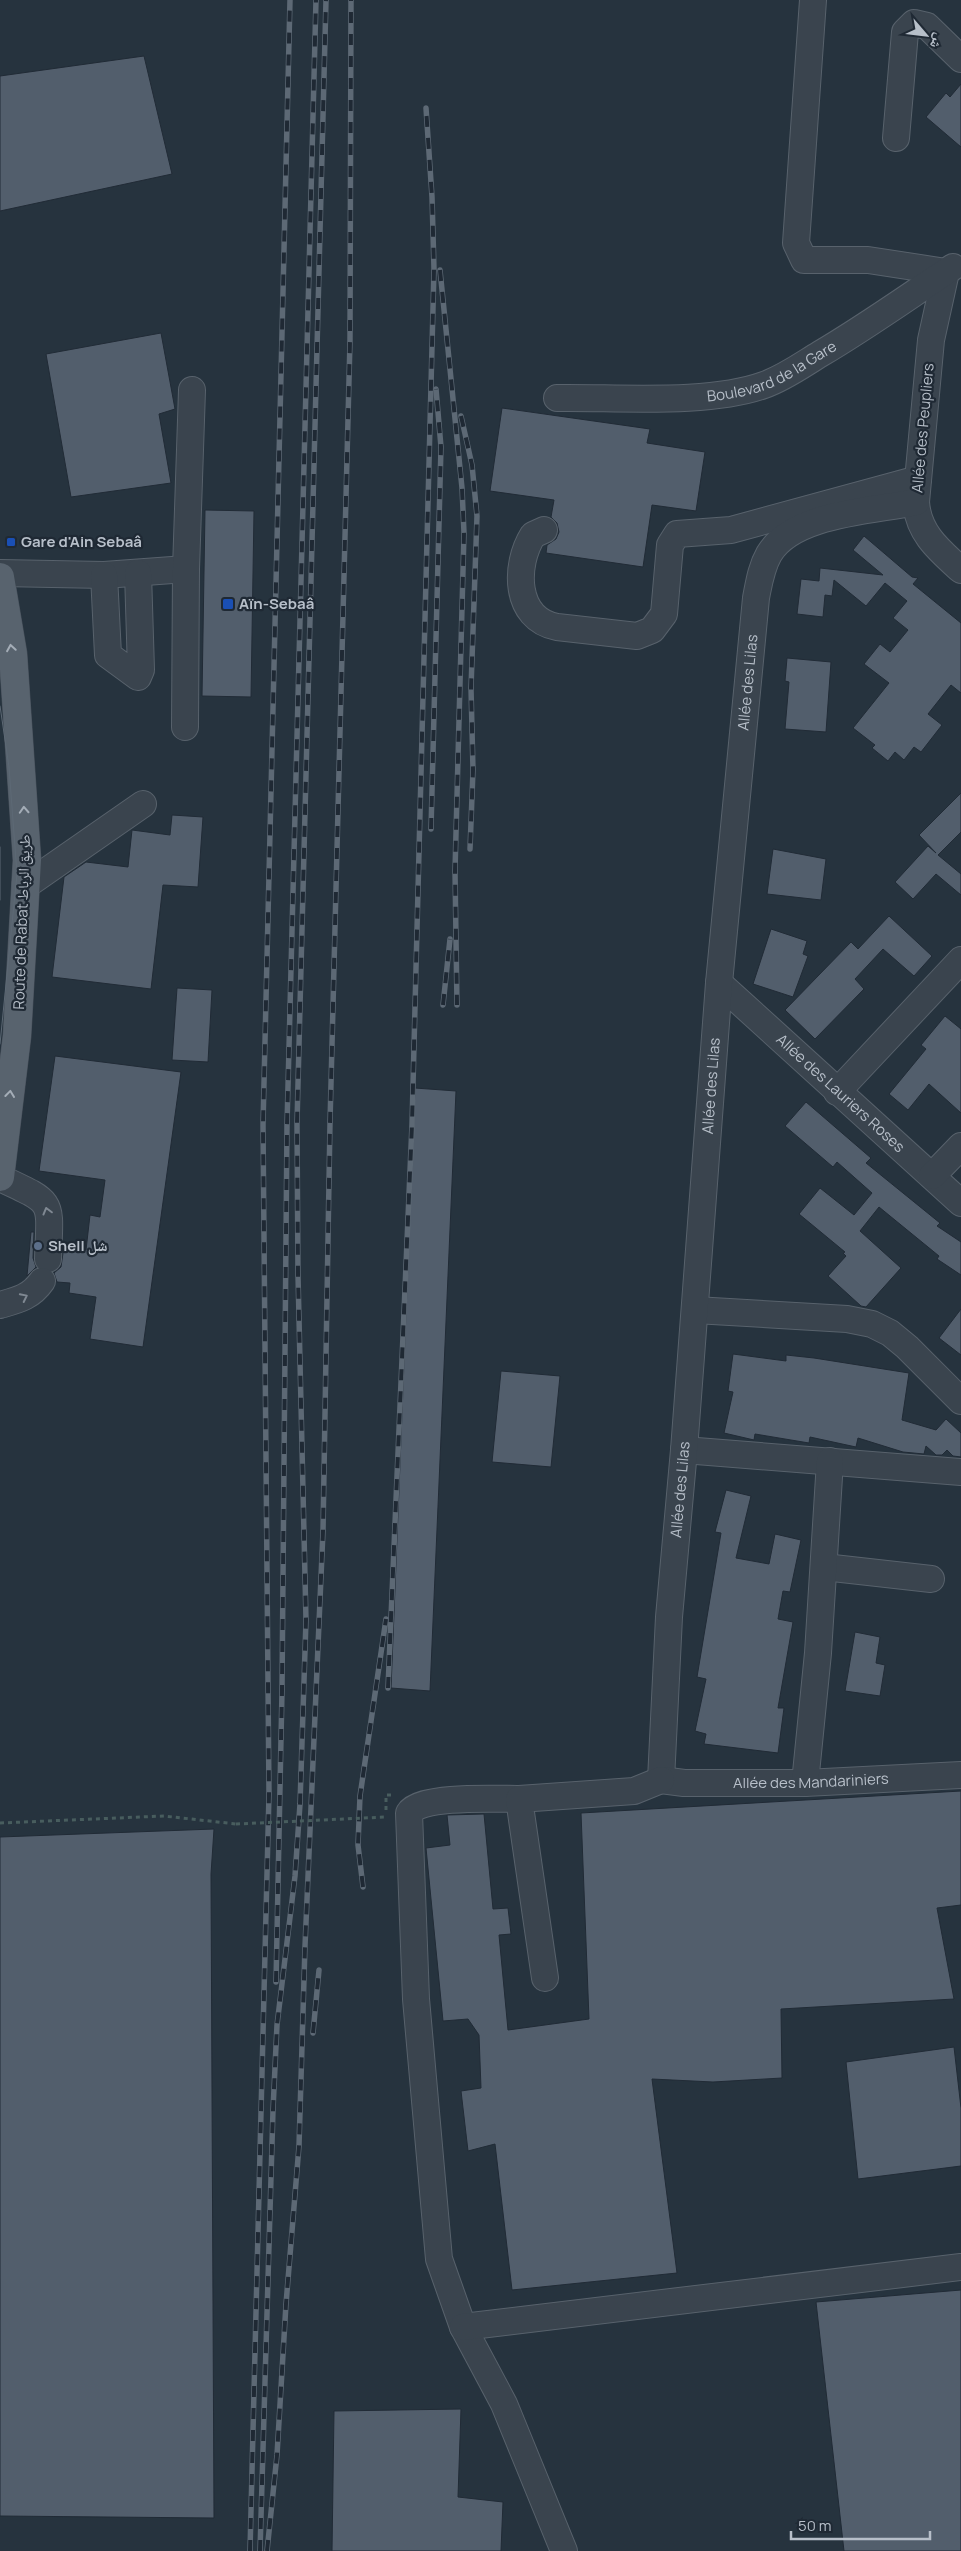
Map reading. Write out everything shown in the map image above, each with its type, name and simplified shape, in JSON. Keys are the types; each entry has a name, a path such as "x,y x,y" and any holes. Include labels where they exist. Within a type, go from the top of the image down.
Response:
{"main road":[{"name":"Route de Rabat طريق الرباط","path":"0,577 13,654 27,860 17,1036 0,1178"}],"street":[{"path":"813,0 796,243 804,260 868,260 954,267"},
{"path":"896,138 905,32 914,23 927,26 961,59"},
{"name":"Boulevard de la Gare","path":"557,398 700,396 737,392 764,385 784,376 853,334 954,267"},
{"name":"Allée des Peupliers","path":"954,267 931,340 917,490 921,525 926,534 961,570"},
{"path":"185,727 186,569 192,390"},
{"path":"544,530 533,535 520,565 520,586 535,617 548,626 637,636 652,630 664,614 670,545 678,534 731,530 917,490"},
{"name":"Allée des Lilas","path":"661,1780 668,1618 684,1450 719,984 753,627 762,572 769,554 778,543 800,528 917,490"},
{"path":"0,573 104,575 186,569"},
{"path":"104,575 108,654 138,677 141,670 138,572"},
{"path":"26,886 143,804"},
{"path":"837,1092 961,960"},
{"name":"Allée des Lauriers Roses","path":"719,984 961,1203"},
{"path":"932,1176 961,1146"},
{"path":"0,1178 35,1195 45,1203 50,1216 45,1270 31,1294 23,1300 0,1305"},
{"path":"695,1310 847,1319 872,1324 890,1333 907,1347 961,1401"},
{"path":"684,1450 830,1460 961,1472"},
{"path":"805,1783 818,1653 830,1460"},
{"path":"824,1567 931,1579"},
{"name":"Allée des Mandariniers","path":"661,1780 684,1784 805,1783 961,1775"},
{"path":"564,2551 504,2404 463,2327 439,2259 416,1999 409,1813 417,1805 452,1800 519,1799 634,1791 661,1780"},
{"path":"519,1799 545,1978"},
{"path":"463,2327 961,2267"}],"path":[{"path":"0,1823 164,1816 236,1824 386,1817"}],"building":[{"path":"144,56 172,174 0,211 0,76"},
{"path":"961,84 961,147 926,117 946,93 950,97"},
{"path":"161,333 175,409 159,414 171,483 71,497 46,354"},
{"path":"502,408 650,429 647,443 705,452 696,511 652,505 643,567 546,553 547,545 556,539 559,532 557,523 551,517 554,500 490,491"},
{"path":"205,510 254,511 251,697 202,696"},
{"path":"864,536 912,577 918,578 913,584 961,623 961,693 951,685 928,714 942,725 921,752 914,747 904,760 895,752 888,761 872,748 875,745 853,728 889,683 864,664 880,644 890,652 908,630 893,618 907,601 885,583 866,606 834,580 832,596 825,595 823,617 797,614 801,579 819,581 820,568 883,575 853,550"},
{"path":"787,658 831,662 826,732 785,729 789,682 785,681"},
{"path":"961,793 961,832 938,855 961,874 961,895 936,874 913,899 895,882 928,846 936,853 919,835"},
{"path":"172,815 203,817 198,887 163,885 151,989 52,977 64,877 86,862 128,867 132,830 170,835"},
{"path":"773,849 826,859 821,900 767,894"},
{"path":"889,916 932,956 914,976 883,949 855,979 864,989 815,1039 785,1010 851,942 858,949"},
{"path":"771,929 807,941 803,954 808,956 793,997 753,984"},
{"path":"177,988 212,990 208,1062 172,1060"},
{"path":"945,1016 961,1029 961,1113 929,1084 908,1110 889,1094 926,1049 921,1045"},
{"path":"55,1056 181,1072 143,1347 90,1339 96,1297 69,1293 70,1283 57,1282 54,1273 61,1267 64,1246 86,1250 90,1215 100,1217 105,1180 39,1171"},
{"path":"415,1088 456,1091 430,1691 391,1688"},
{"path":"806,1102 871,1158 866,1163 940,1223 937,1226 961,1242 961,1275 937,1259 939,1256 879,1207 860,1231 901,1268 866,1307 861,1306 828,1276 846,1256 843,1253 845,1252 799,1214 820,1188 854,1215 872,1193 837,1162 833,1167 785,1126"},
{"path":"31,1232 34,1232 33,1258 36,1267 27,1276"},
{"path":"961,1309 961,1355 939,1338"},
{"path":"733,1354 786,1361 786,1355 814,1358 909,1373 902,1420 936,1430 946,1419 961,1433 961,1457 953,1456 947,1450 942,1455 936,1455 926,1446 924,1454 903,1452 858,1438 856,1447 810,1437 809,1443 755,1434 754,1440 724,1433 733,1392 728,1391"},
{"path":"501,1371 560,1376 551,1467 492,1462"},
{"path":"726,1490 751,1496 736,1558 769,1564 775,1534 801,1540 790,1592 783,1591 778,1619 793,1622 778,1708 784,1708 778,1753 704,1744 706,1734 695,1731 706,1679 697,1677 721,1533 715,1532"},
{"path":"855,1632 880,1637 876,1663 885,1665 880,1696 845,1691"},
{"path":"961,1791 961,1905 937,1908 954,1999 781,2009 782,2078 713,2082 652,2079 677,2273 512,2290 495,2144 468,2151 461,2091 481,2088 479,2035 468,2019 443,2021 426,1848 450,1845 447,1815 484,1814 493,1909 508,1908 511,1934 499,1935 508,2030 589,2019 581,1813"},
{"path":"214,1829 211,1874 214,2518 0,2516 0,1837"},
{"path":"954,2047 961,2108 961,2166 858,2179 846,2062"},
{"path":"961,2290 961,2551 844,2551 816,2302"},
{"path":"461,2409 458,2497 503,2502 501,2551 332,2551 334,2411"}],"tram line":[{"path":"0,706 9,767 17,874 0,1044"},
{"path":"0,847 0,900"}],"railway":[{"path":"250,2551 269,1794 263,1125 290,0"},
{"path":"276,1982 282,1691 287,1125 316,0"},
{"path":"260,2551 277,2025 295,1876 300,1804 306,1620 298,1275 297,1123 326,0"},
{"path":"267,2551 277,2455 286,2304 299,2146 305,1946 323,1531 330,1123 350,341 351,0"},
{"path":"388,1688 412,1124 434,269 432,197 426,108"},
{"path":"440,270 462,488 464,533 455,871 457,1005"},
{"path":"431,829 441,447 436,389"},
{"path":"461,416 472,465 477,516 471,688 473,770 470,849"},
{"path":"443,1005 450,939"},
{"path":"363,1887 358,1845 360,1796 386,1619"},
{"path":"313,2033 319,1970"}],"place":[{"name":"Gare d'Ain Sebaâ","path":"11,542"},
{"name":"Aïn-Sebaâ","path":"228,604"},
{"name":"Shell شل","path":"38,1246"}]}
